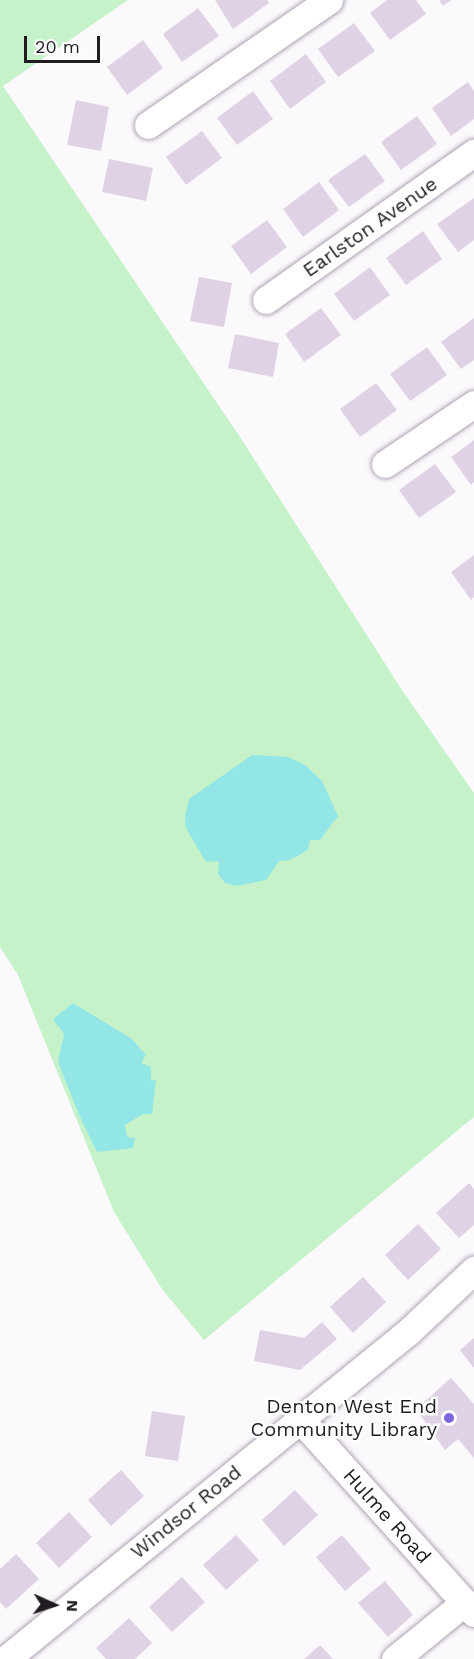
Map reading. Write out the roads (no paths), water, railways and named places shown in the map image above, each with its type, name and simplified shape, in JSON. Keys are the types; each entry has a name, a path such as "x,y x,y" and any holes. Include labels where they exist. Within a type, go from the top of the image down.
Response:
{"street":[{"path":"148,125 329,0"},
{"name":"Earlston Avenue","path":"267,300 474,153"},
{"path":"385,464 474,404"},
{"name":"Windsor Road","path":"6,1659 299,1418 408,1332 474,1270"},
{"name":"Hulme Road","path":"299,1418 469,1607"},
{"path":"395,1659 469,1607"}],"water":[{"path":"252,755 288,757 305,765 322,781 338,816 320,840 310,840 308,850 290,860 279,861 266,880 237,886 225,883 218,874 219,861 206,862 186,828 185,817 189,799"},
{"path":"73,1003 132,1039 146,1055 141,1063 151,1067 151,1081 156,1080 152,1114 143,1114 125,1125 127,1137 135,1138 133,1148 97,1152 80,1117 58,1062 64,1034 53,1019"}],"place":[{"name":"Denton West End Community Library","path":"449,1418"}]}
